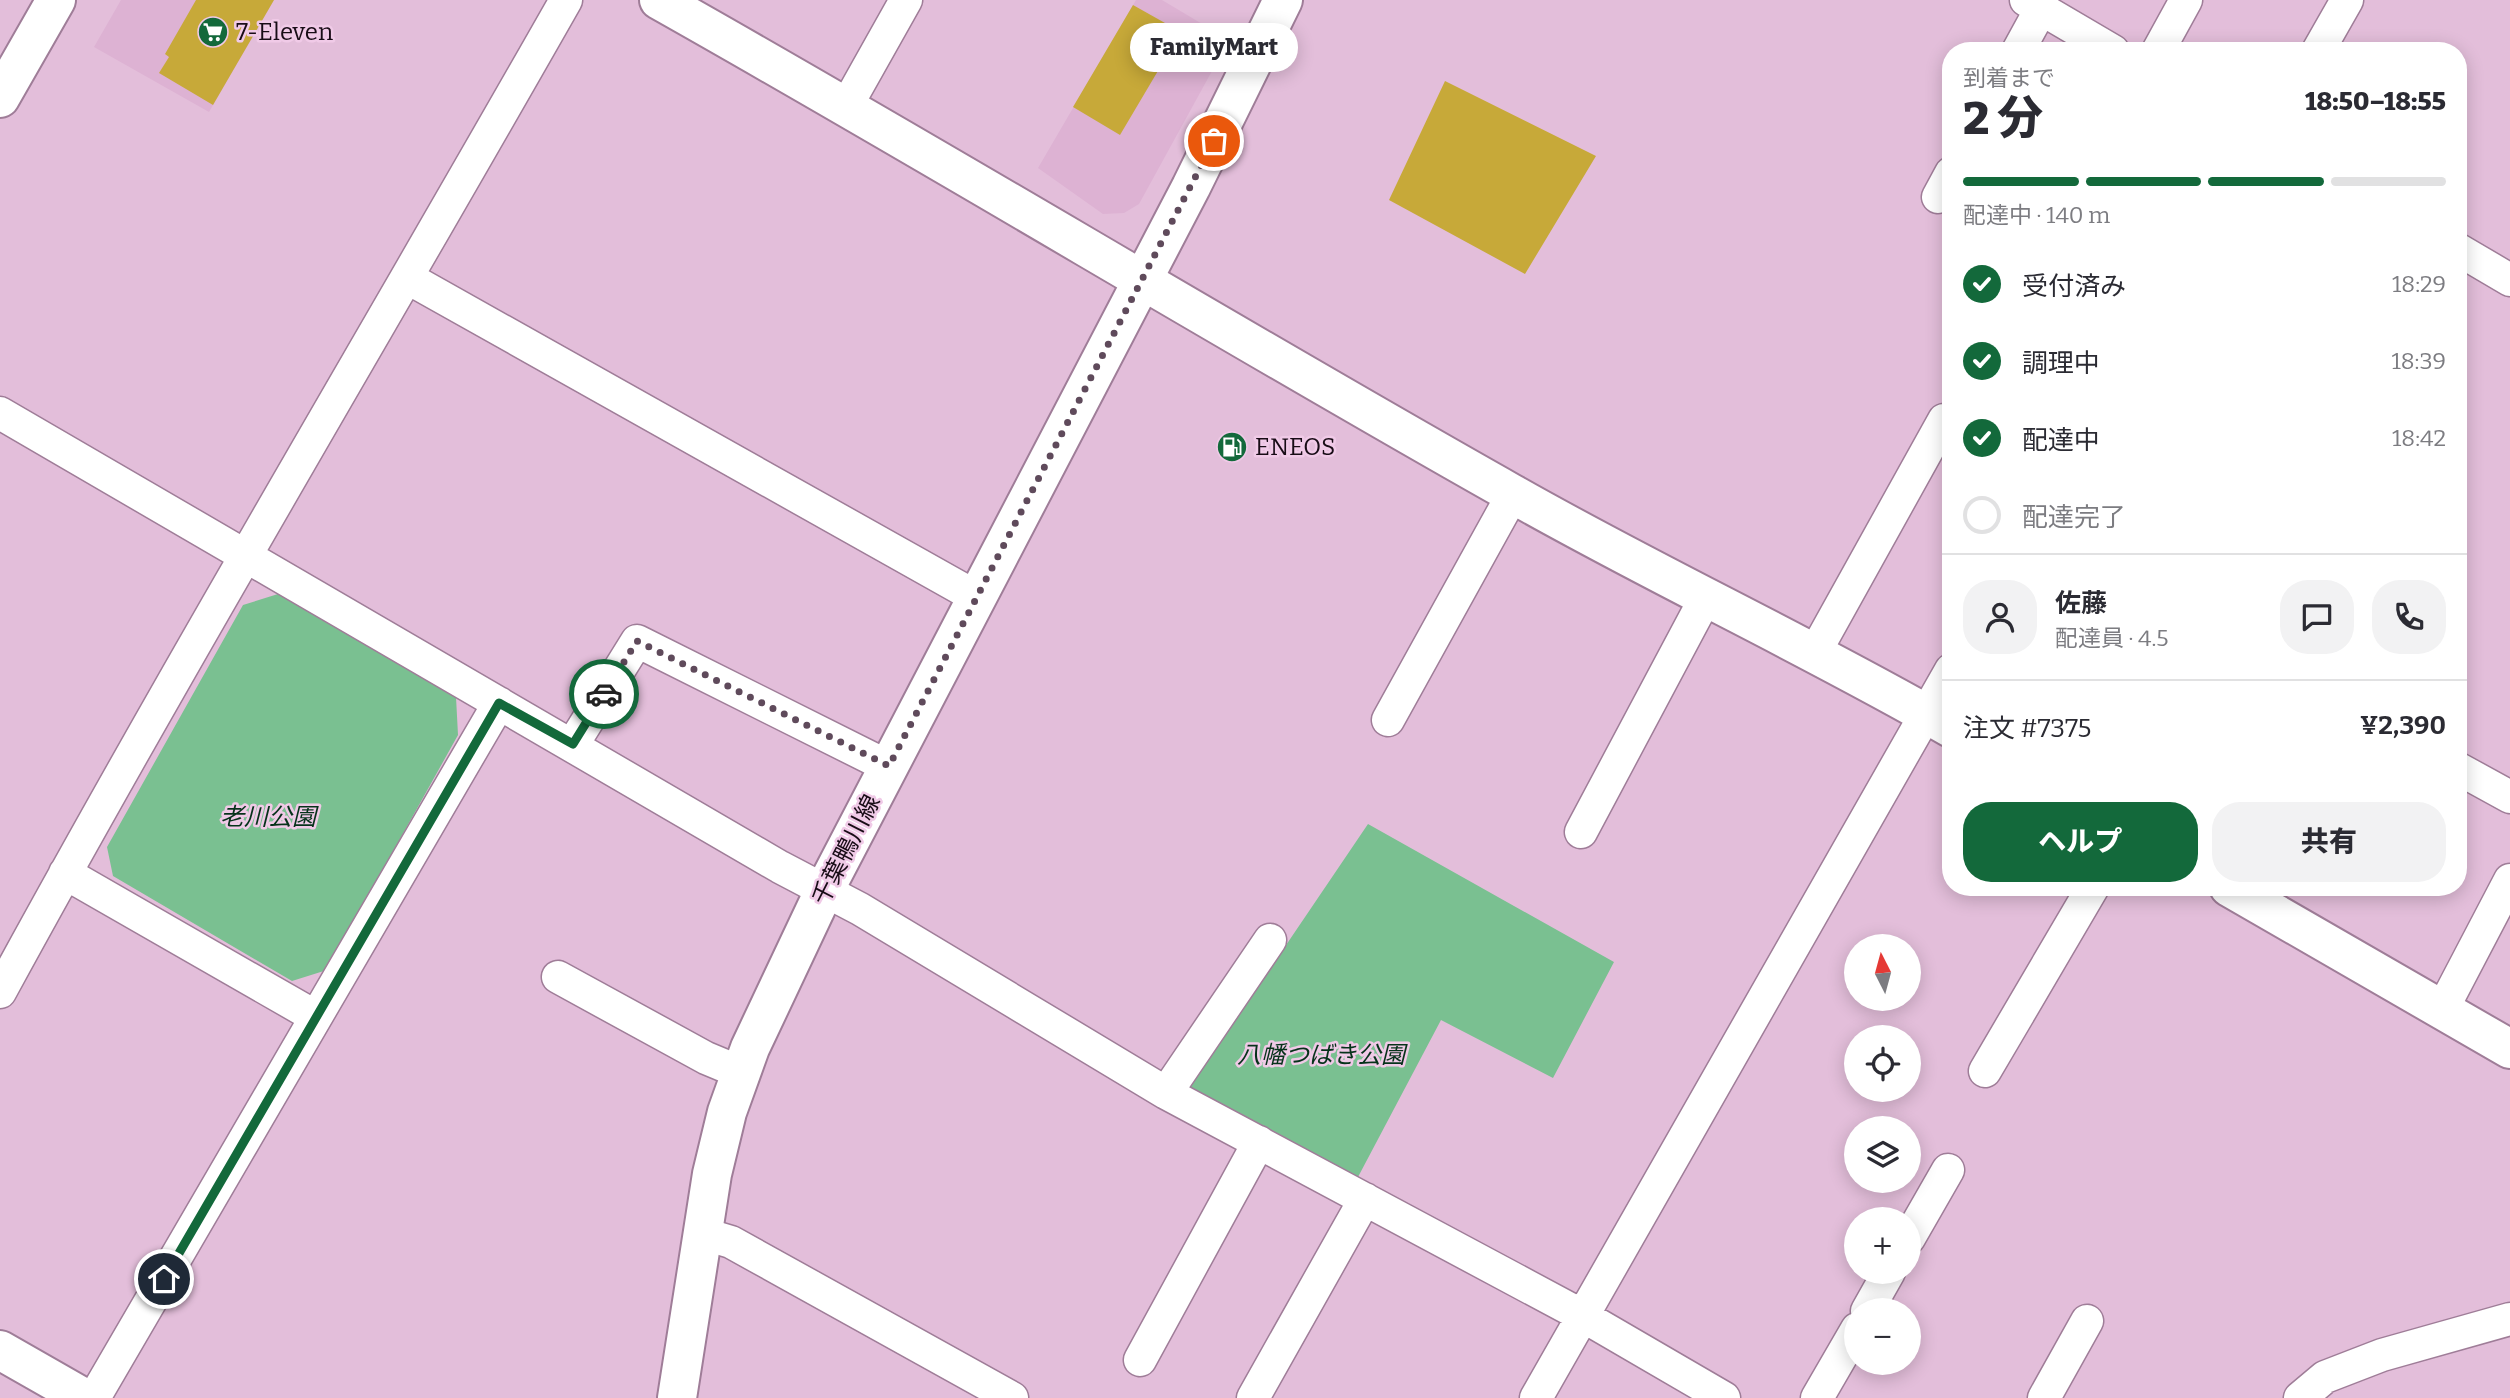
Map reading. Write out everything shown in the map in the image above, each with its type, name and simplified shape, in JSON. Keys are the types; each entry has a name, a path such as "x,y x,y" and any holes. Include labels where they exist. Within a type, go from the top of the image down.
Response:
{"street":[{"path":"0,98 56,0"},
{"path":"0,992 245,557 566,0"},
{"path":"659,0 847,106 1141,280 1513,494 1938,720 1536,1398"},
{"path":"847,106 906,0"},
{"name":"千葉鴨川線","path":"677,1398 701,1233 719,1143 750,1048 825,889 1191,187 1283,0"},
{"path":"2163,42 2186,0"},
{"path":"2323,42 2347,0"},
{"path":"2021,42 2034,4 2096,42"},
{"path":"2467,255 2510,280"},
{"path":"408,278 978,598"},
{"path":"0,413 245,557 573,744 780,867 825,889 1166,1093 1583,1315 1724,1398"},
{"path":"1814,654 1942,424"},
{"path":"1388,720 1513,494"},
{"path":"1581,832 1706,597"},
{"path":"573,744 637,641 889,766"},
{"path":"94,1398 499,703"},
{"path":"2467,773 2510,797"},
{"path":"65,873 316,1017"},
{"path":"2442,1010 2510,880"},
{"path":"1985,1071 2088,896"},
{"path":"2245,896 2510,1049"},
{"path":"1166,1093 1270,940"},
{"path":"558,977 706,1058 742,1073"},
{"path":"1140,1360 1259,1142"},
{"path":"1921,1217 1948,1170"},
{"path":"1253,1398 1365,1199"},
{"path":"701,1233 731,1242 1012,1398"},
{"path":"2300,1398 2325,1377 2382,1355 2510,1319"},
{"path":"2044,1398 2087,1321"},
{"path":"0,1350 84,1398"},
{"path":"1817,1398 1844,1351"}],"shaded area":[{"path":"121,0 274,0 209,112 94,47"},
{"path":"1136,0 1162,0 1229,40 1139,204 1124,213 1103,214 1038,168"}],"green space":[{"name":"老川公園","path":"278,594 456,697 458,735 327,970 292,981 113,876 107,847 243,605"},
{"name":"八幡つばき公園","path":"1368,824 1614,962 1553,1078 1441,1020 1358,1177 1190,1087"}],"building":[{"path":"196,0 274,0 213,105 159,73 169,57 165,54"},
{"path":"1133,5 1181,32 1120,135 1073,107"},
{"path":"1445,81 1596,156 1525,274 1389,200"}],"way so far":[{"path":"604,694 637,641 889,766 1214,141"}],"place":[{"name":"7-Eleven","path":"213,32"},
{"name":"FamilyMart","path":"1214,141"},
{"name":"ENEOS","path":"1232,447"}],"route":[{"path":"164,1279 499,703 573,744 604,694"}]}
